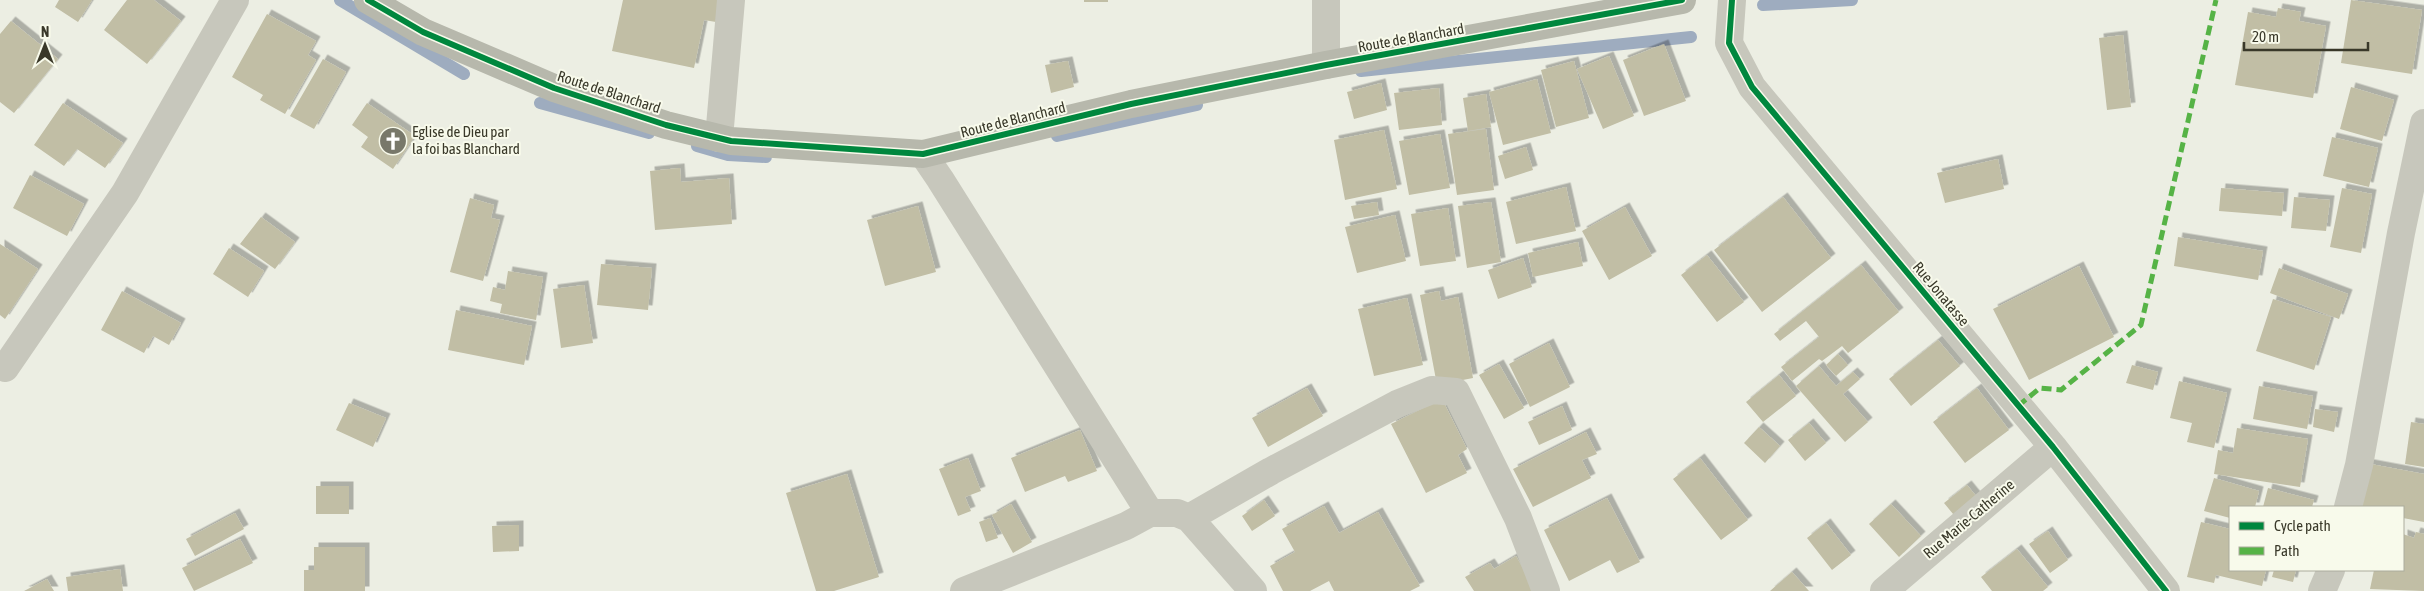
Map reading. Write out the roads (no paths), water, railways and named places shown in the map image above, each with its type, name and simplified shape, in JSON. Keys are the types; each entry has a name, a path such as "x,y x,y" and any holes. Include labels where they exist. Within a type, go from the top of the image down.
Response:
{"street":[{"path":"5,368 125,193 235,0"},
{"name":"Route de Blanchard","path":"368,0 423,32 554,88 666,125 731,141 923,154 1132,104 1326,65 1682,0"},
{"path":"719,138 732,0"},
{"path":"1326,0 1326,65"},
{"name":"Rue Jonatasse","path":"1732,0 1729,43 1752,87 2054,447 2166,591"},
{"path":"2348,506 2359,465 2401,233 2424,123"},
{"path":"923,154 1150,513"},
{"path":"1188,518 1396,404 1432,390 1456,392 1518,518 1546,591"},
{"name":"Rue Marie-Catherine","path":"1884,591 2054,447"},
{"path":"964,591 1126,526 1150,513 1177,514 1188,518 1253,591"},
{"path":"2322,591 2331,571"}],"waterway":[{"path":"340,0 464,74"},
{"path":"1763,5 1852,0"},
{"path":"1361,71 1691,37"},
{"path":"540,103 649,133"},
{"path":"1057,136 1197,105"},
{"path":"697,146 728,155 766,157"}],"place":[{"name":"Eglise de Dieu par la foi bas Blanchard","path":"393,141"}]}
